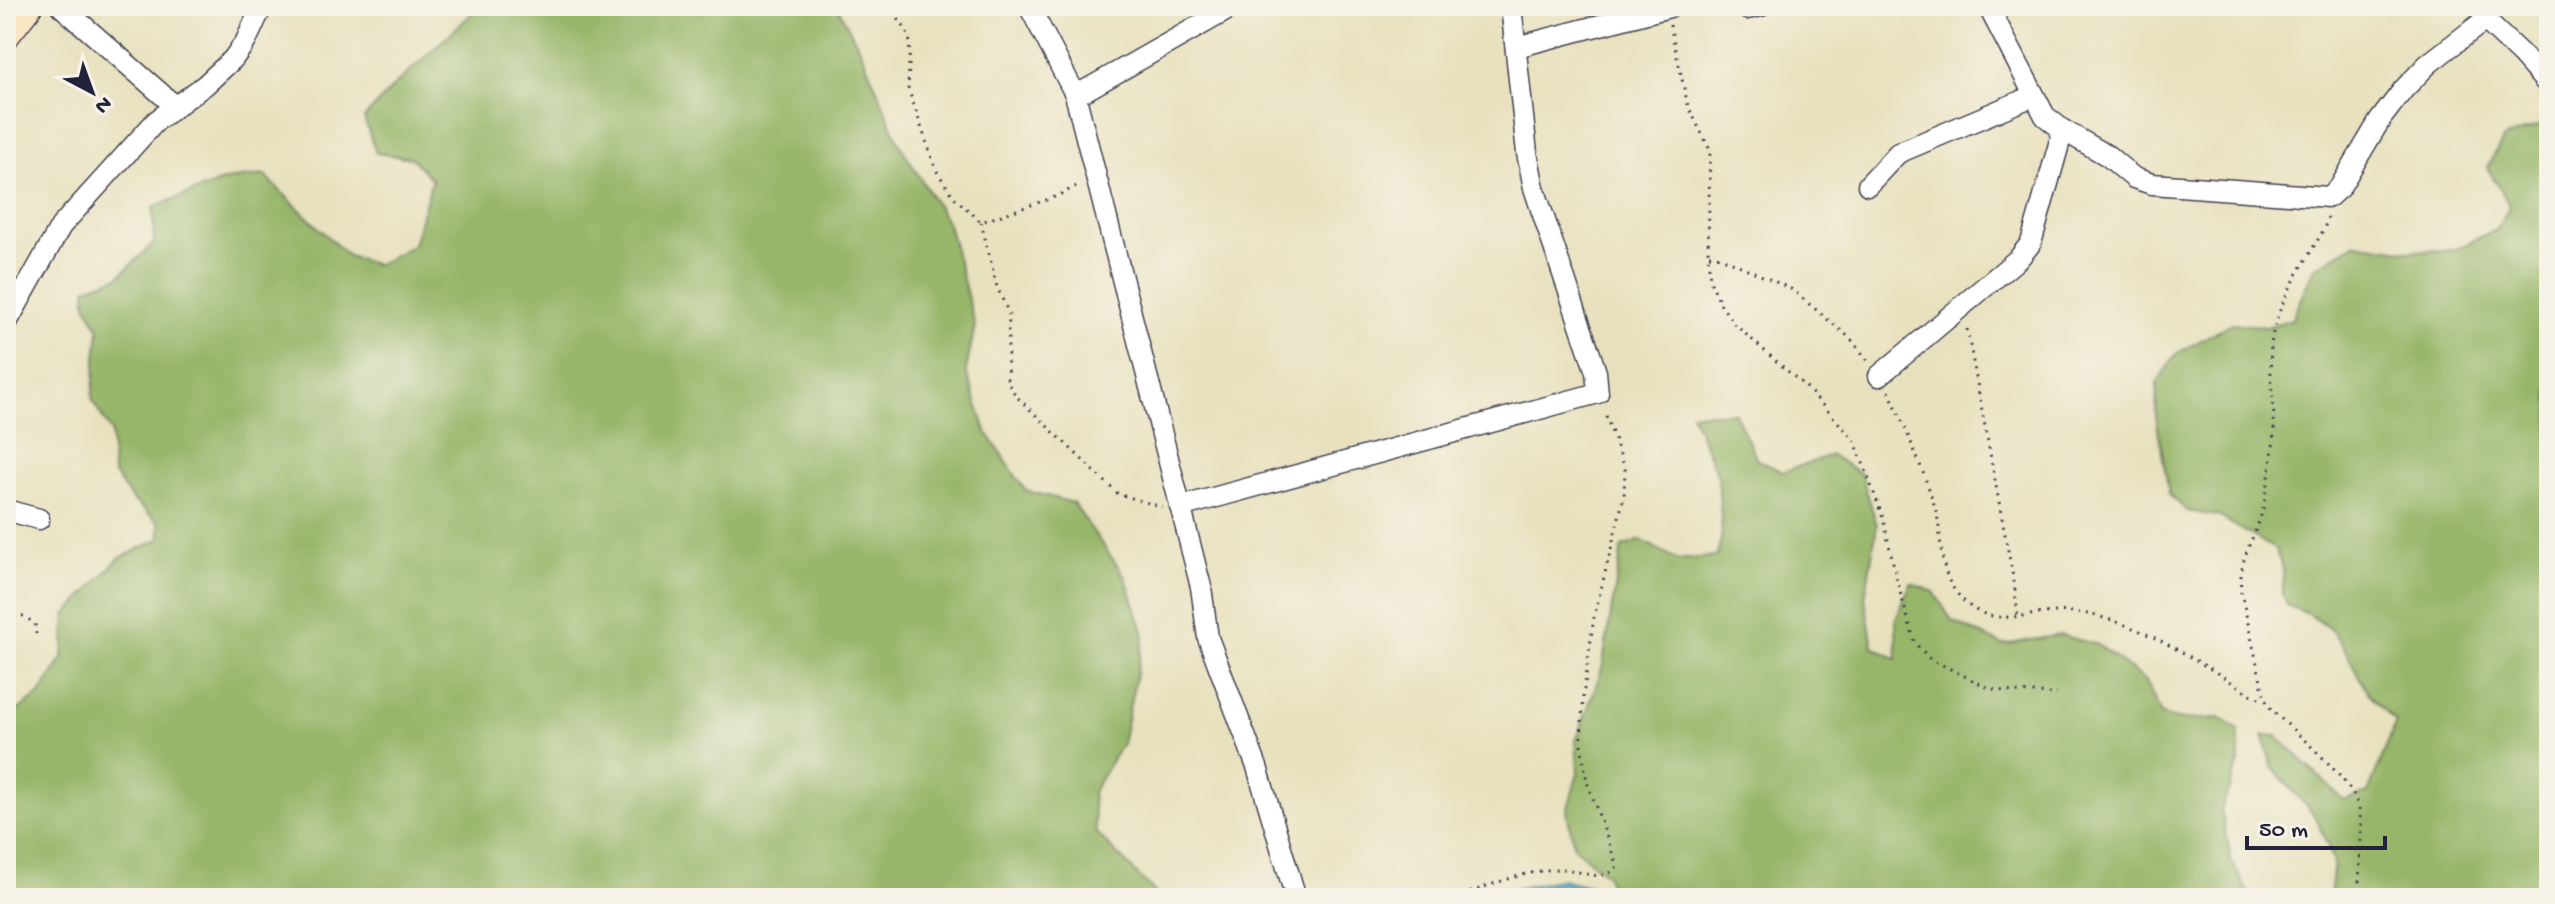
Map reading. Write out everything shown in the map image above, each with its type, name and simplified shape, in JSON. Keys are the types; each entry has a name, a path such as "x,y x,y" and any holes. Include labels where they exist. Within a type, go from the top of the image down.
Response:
{"main road":[{"path":"6,34 28,6"}],"street":[{"path":"61,6 175,106"},
{"path":"6,324 61,226 156,121 205,85 233,59 246,41 262,6"},
{"path":"1029,6 1075,94 1201,587 1208,638 1257,767 1296,898"},
{"path":"1075,94 1234,6"},
{"path":"1180,507 1598,393 1596,372 1534,188 1527,153 1511,6"},
{"path":"1743,6 1747,9 1761,6"},
{"path":"1988,6 2045,116 2108,156 2134,178 2152,184 2329,197 2340,187 2380,120 2403,90 2484,13 2549,86"},
{"path":"1516,47 1669,7"},
{"path":"1868,185 1898,153 2033,96"},
{"path":"1879,376 2019,258 2031,243 2063,130"},
{"path":"6,510 39,519"}],"path":[{"path":"889,6 906,30 910,42 908,88 936,170 954,197 981,222 997,287 1009,314 1007,382 1017,397 1118,494 1165,508 1180,507"},
{"path":"1669,7 1688,106 1710,150 1708,255 1710,280 1721,305 1734,324 1807,388 1855,441 1883,518 1915,643 1930,659 1991,689 2057,694"},
{"path":"981,222 1055,197 1095,177"},
{"path":"2329,197 2329,213 2324,229 2278,316 2271,344 2274,426 2270,466 2264,508 2239,574 2265,699 2271,709 2343,779 2358,803 2361,826 2359,898"},
{"path":"1708,255 1721,257 1791,289 1850,338 1888,387 1935,507 1943,565 1956,592 1972,607 1993,618 2073,612 2118,623 2178,648 2255,697 2265,699"},
{"path":"1959,307 1964,316 2018,617"},
{"path":"1455,898 1533,873 1562,868 1597,877 1612,872 1617,866 1587,782 1581,744 1583,697 1594,617 1624,497 1625,469 1598,393"},
{"path":"6,614 24,616 35,624 36,634"}],"green space":[{"path":"480,6 837,6 861,51 899,143 948,224 975,325 966,371 986,431 1025,490 1073,503 1126,578 1144,635 1122,744 1092,793 1096,833 1158,898 6,898 6,719 40,694 63,658 66,615 119,558 160,539 159,523 132,499 113,473 111,431 92,400 99,329 86,304 86,288 118,277 154,243 153,207 225,180 264,175 348,256 377,265 413,245 432,180 412,158 376,153 364,118"},
{"path":"2549,122 2549,898 2330,898 2334,861 2316,817 2272,767 2263,735 2277,736 2343,800 2368,793 2396,722 2369,693 2344,648 2329,629 2287,605 2283,594 2283,569 2275,549 2218,516 2187,511 2169,494 2156,417 2157,383 2176,354 2232,323 2266,327 2292,319 2314,268 2356,243 2408,251 2454,250 2497,229 2510,206 2487,167 2504,138"},
{"path":"1691,413 1735,413 1757,460 1783,472 1831,455 1861,474 1877,525 1865,598 1873,647 1897,659 1896,619 1911,583 1934,592 1952,621 2003,645 2060,635 2098,645 2146,681 2161,715 2182,720 2220,718 2239,730 2239,763 2221,810 2232,863 2251,898 1612,898 1607,875 1574,847 1567,812 1578,773 1576,741 1602,669 1622,547 1641,540 1678,560 1717,556 1722,534 1718,476"}],"water":[{"path":"1561,879 1593,887 1601,898 1486,898 1501,892"}]}
